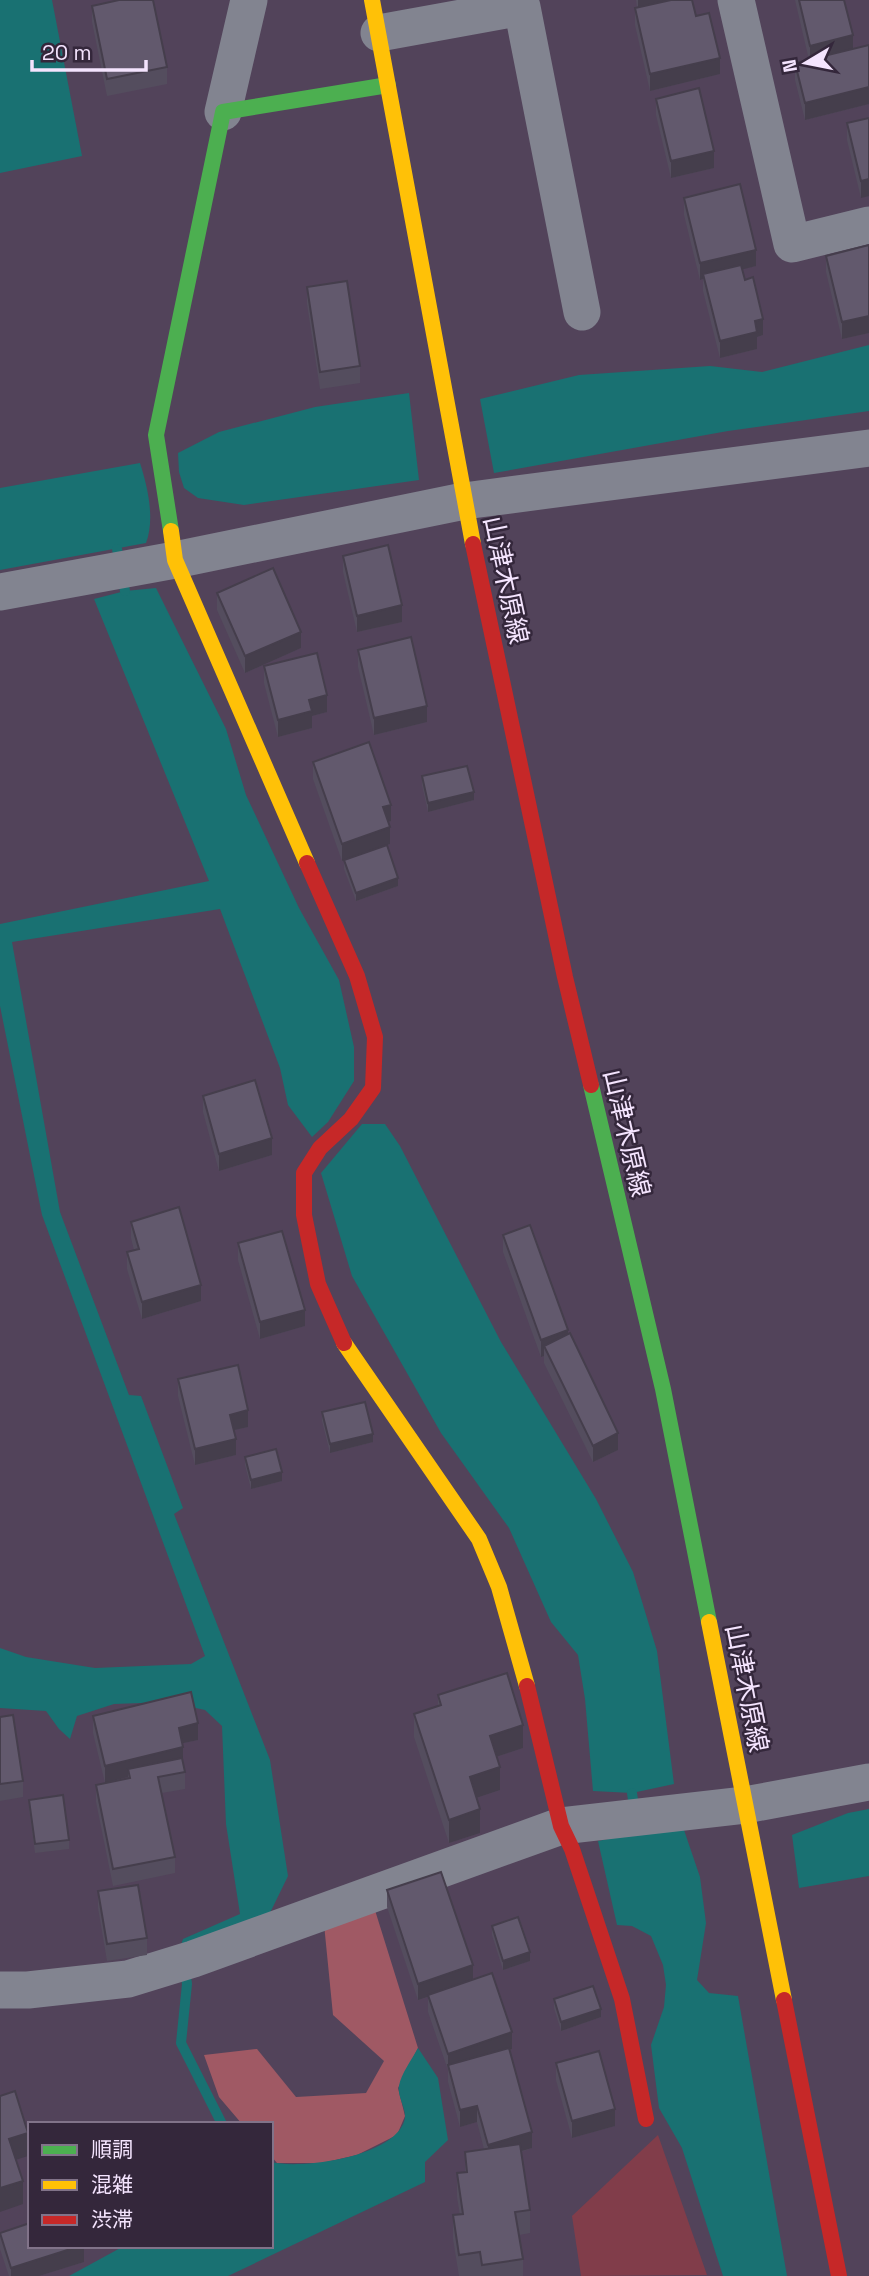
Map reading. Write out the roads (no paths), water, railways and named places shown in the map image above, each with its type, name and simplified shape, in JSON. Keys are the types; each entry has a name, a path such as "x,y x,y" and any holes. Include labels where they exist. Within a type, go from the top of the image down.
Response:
{"street":[{"path":"249,0 156,435 175,560 358,976 374,1037 373,1088 351,1119 320,1148 304,1173 304,1215 318,1284 340,1337 479,1539 502,1599 561,1826 572,1849 622,1999 646,2119"},
{"path":"736,0 792,244 869,225"},
{"path":"376,16 505,5 522,7 582,312"},
{"name":"山津木原線","path":"376,16 464,501 565,977 663,1389 839,2276"},
{"path":"223,112 388,85"},
{"path":"0,592 175,560 464,501 869,448"},
{"path":"0,1990 28,1990 128,1979 184,1962 561,1826 745,1805 869,1782"}],"waterway":[{"path":"117,549 125,591"},
{"path":"632,1793 635,1813"},
{"path":"185,1969 187,1984 181,2043 221,2122"}]}
